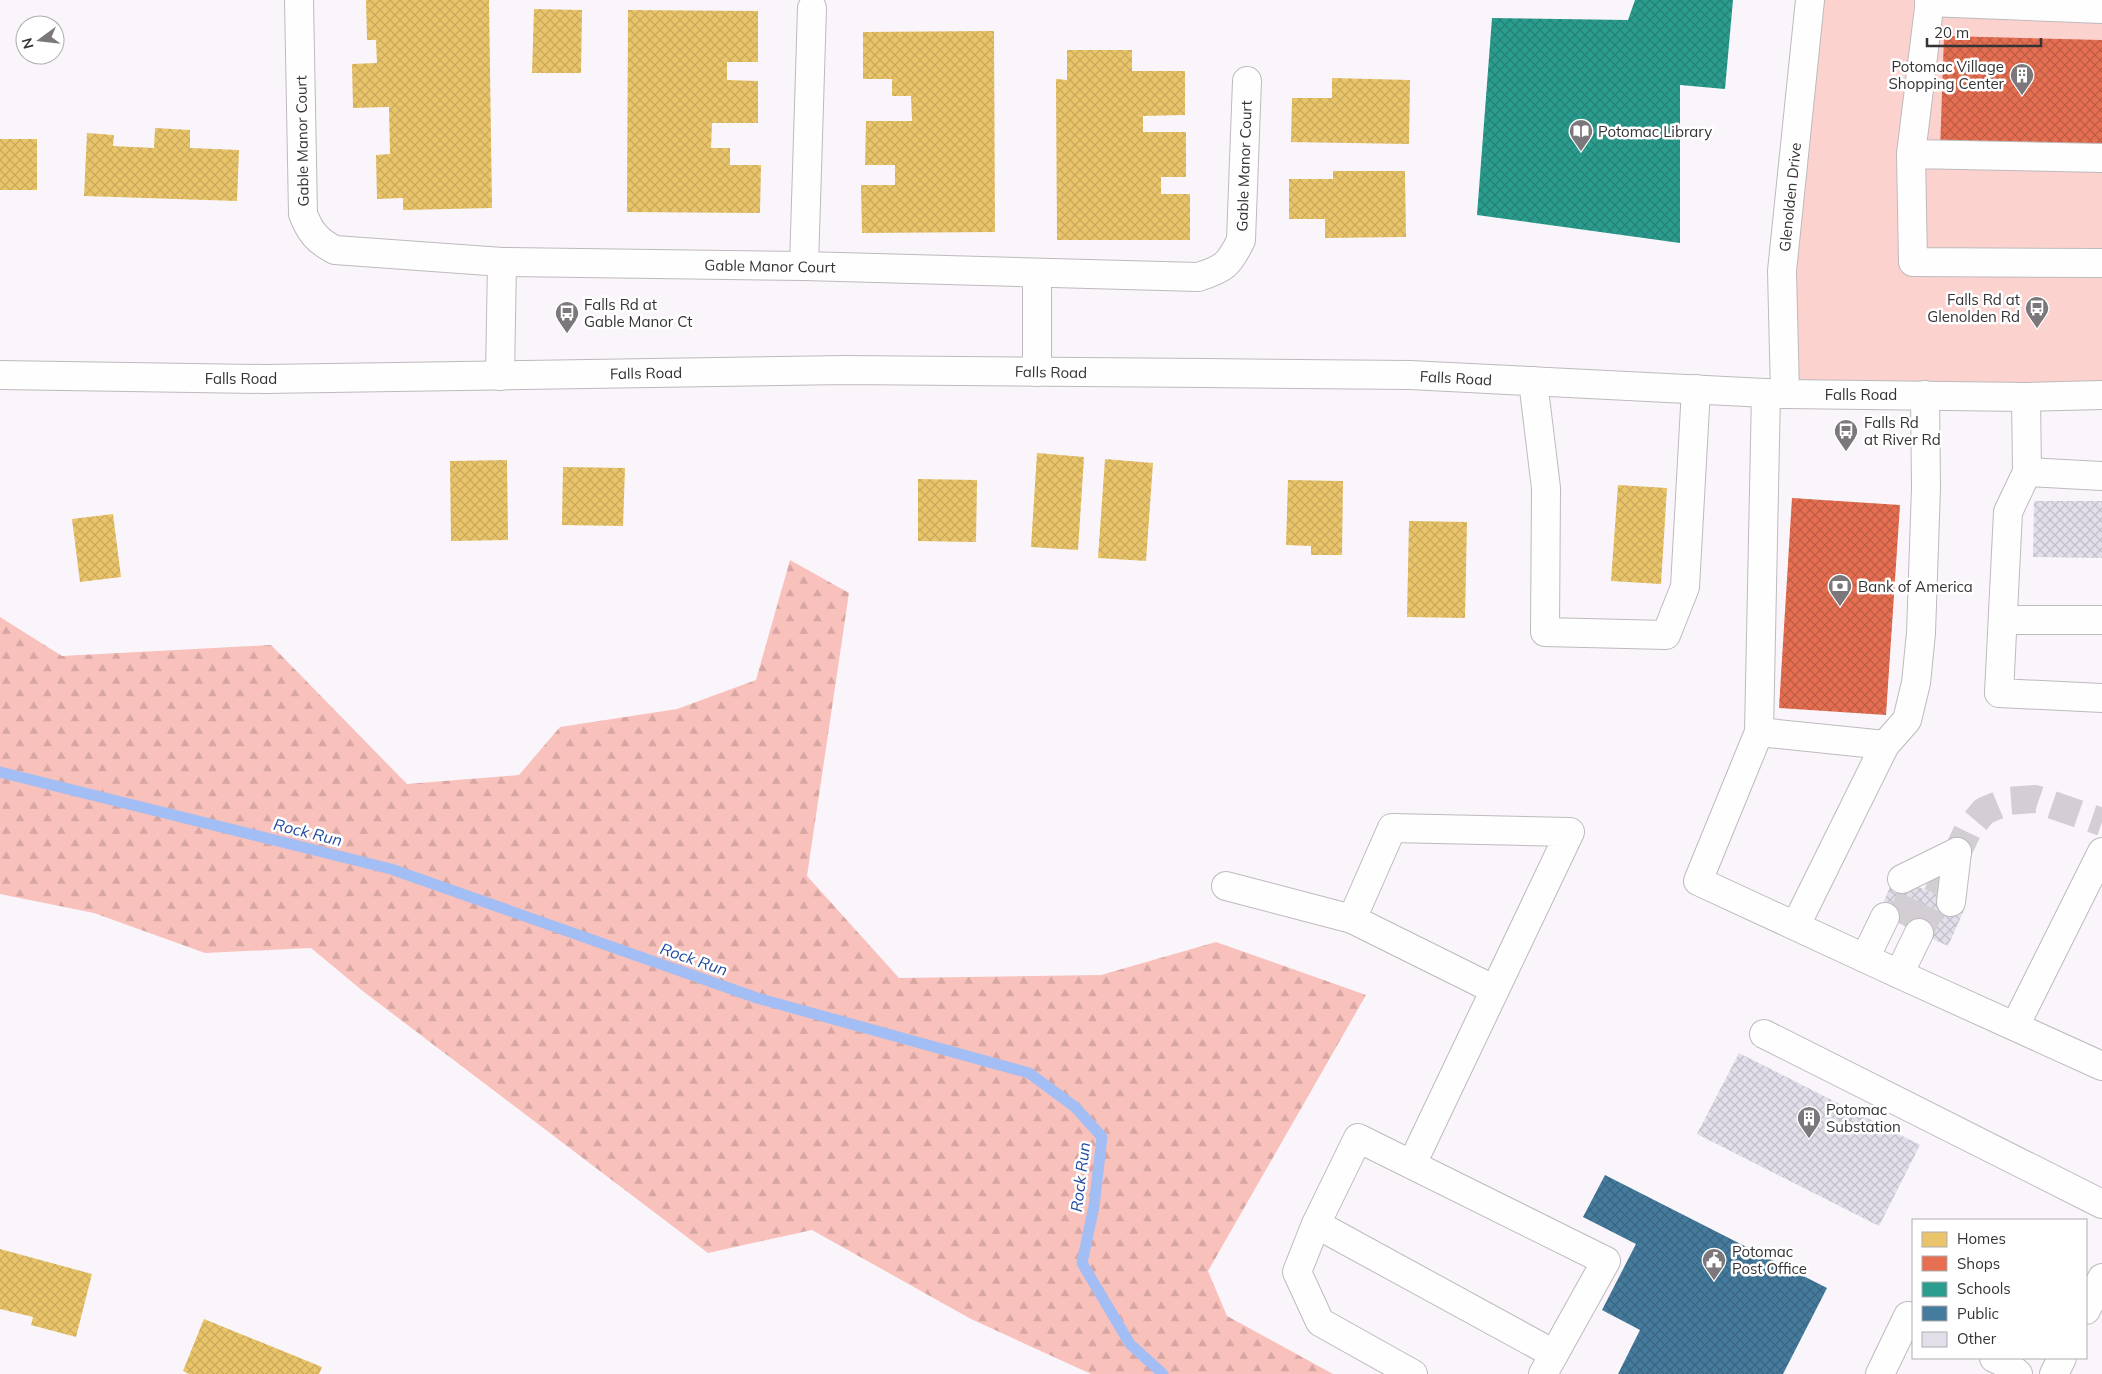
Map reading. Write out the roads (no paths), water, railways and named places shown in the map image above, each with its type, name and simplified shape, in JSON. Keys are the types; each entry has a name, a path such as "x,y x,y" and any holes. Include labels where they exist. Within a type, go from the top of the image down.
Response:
{"main road":[{"name":"Gable Manor Court","path":"299,0 303,214 310,232 321,243 335,250 502,262 804,266 1198,277 1218,271 1232,258 1241,240 1247,81"},
{"name":"Glenolden Drive","path":"1759,732 1782,271 1810,0"},
{"path":"2102,9 1930,1 1911,154 1912,262 2102,263"},
{"path":"804,266 812,8"},
{"path":"1911,154 2102,158"},
{"path":"500,376 502,262"},
{"path":"1037,273 1038,372"},
{"name":"Falls Road","path":"0,375 264,379 846,370 1410,376 1775,393 2026,397 2102,395"},
{"path":"1533,381 1546,488 1545,632 1666,635 1685,586 1696,389"},
{"path":"1796,925 1884,745 1907,720 1916,683 1921,633 1926,488 1925,395"},
{"path":"2026,397 2027,472 2008,512 1999,693 2102,698"},
{"path":"2027,472 2102,476"},
{"path":"2003,620 2102,620"},
{"path":"1884,745 1759,732 1698,880 2102,1066"},
{"path":"1352,919 1392,828 1570,832 1412,1164"},
{"path":"1909,882 1957,852 1951,902"},
{"path":"2015,1026 2102,852"},
{"path":"1226,886 1352,919 1495,990"},
{"path":"1890,970 1909,928 1890,970"},
{"path":"1764,1034 2102,1204"},
{"path":"1316,1224 1549,1364 1606,1261 1358,1138 1316,1224 1297,1272 1320,1322 1413,1374"},
{"path":"2087,1308 2102,1278"},
{"path":"1880,1374 1908,1316 1912,1318"},
{"path":"1996,1359 2005,1363 2018,1374"},
{"path":"2054,1374 2062,1359"}],"waterway":[{"name":"Rock Run","path":"0,772 391,869 757,998 1029,1073 1075,1107 1102,1137 1094,1206 1082,1263 1130,1344 1163,1374"}],"tunnel":[{"path":"1919,933 1968,830 1984,811 2008,801 2035,799 2102,822"},
{"path":"1899,923 1916,886"}],"place":[{"name":"Potomac Village Shopping Center","path":"2022,96"},
{"name":"Potomac Library","path":"1581,152"},
{"name":"Falls Rd at Glenolden Rd","path":"2037,329"},
{"name":"Falls Rd at Gable Manor Ct","path":"567,334"},
{"name":"Falls Rd at River Rd","path":"1846,452"},
{"name":"Bank of America","path":"1840,607"},
{"name":"Potomac Substation","path":"1809,1139"},
{"name":"Potomac Post Office","path":"1714,1281"}]}
